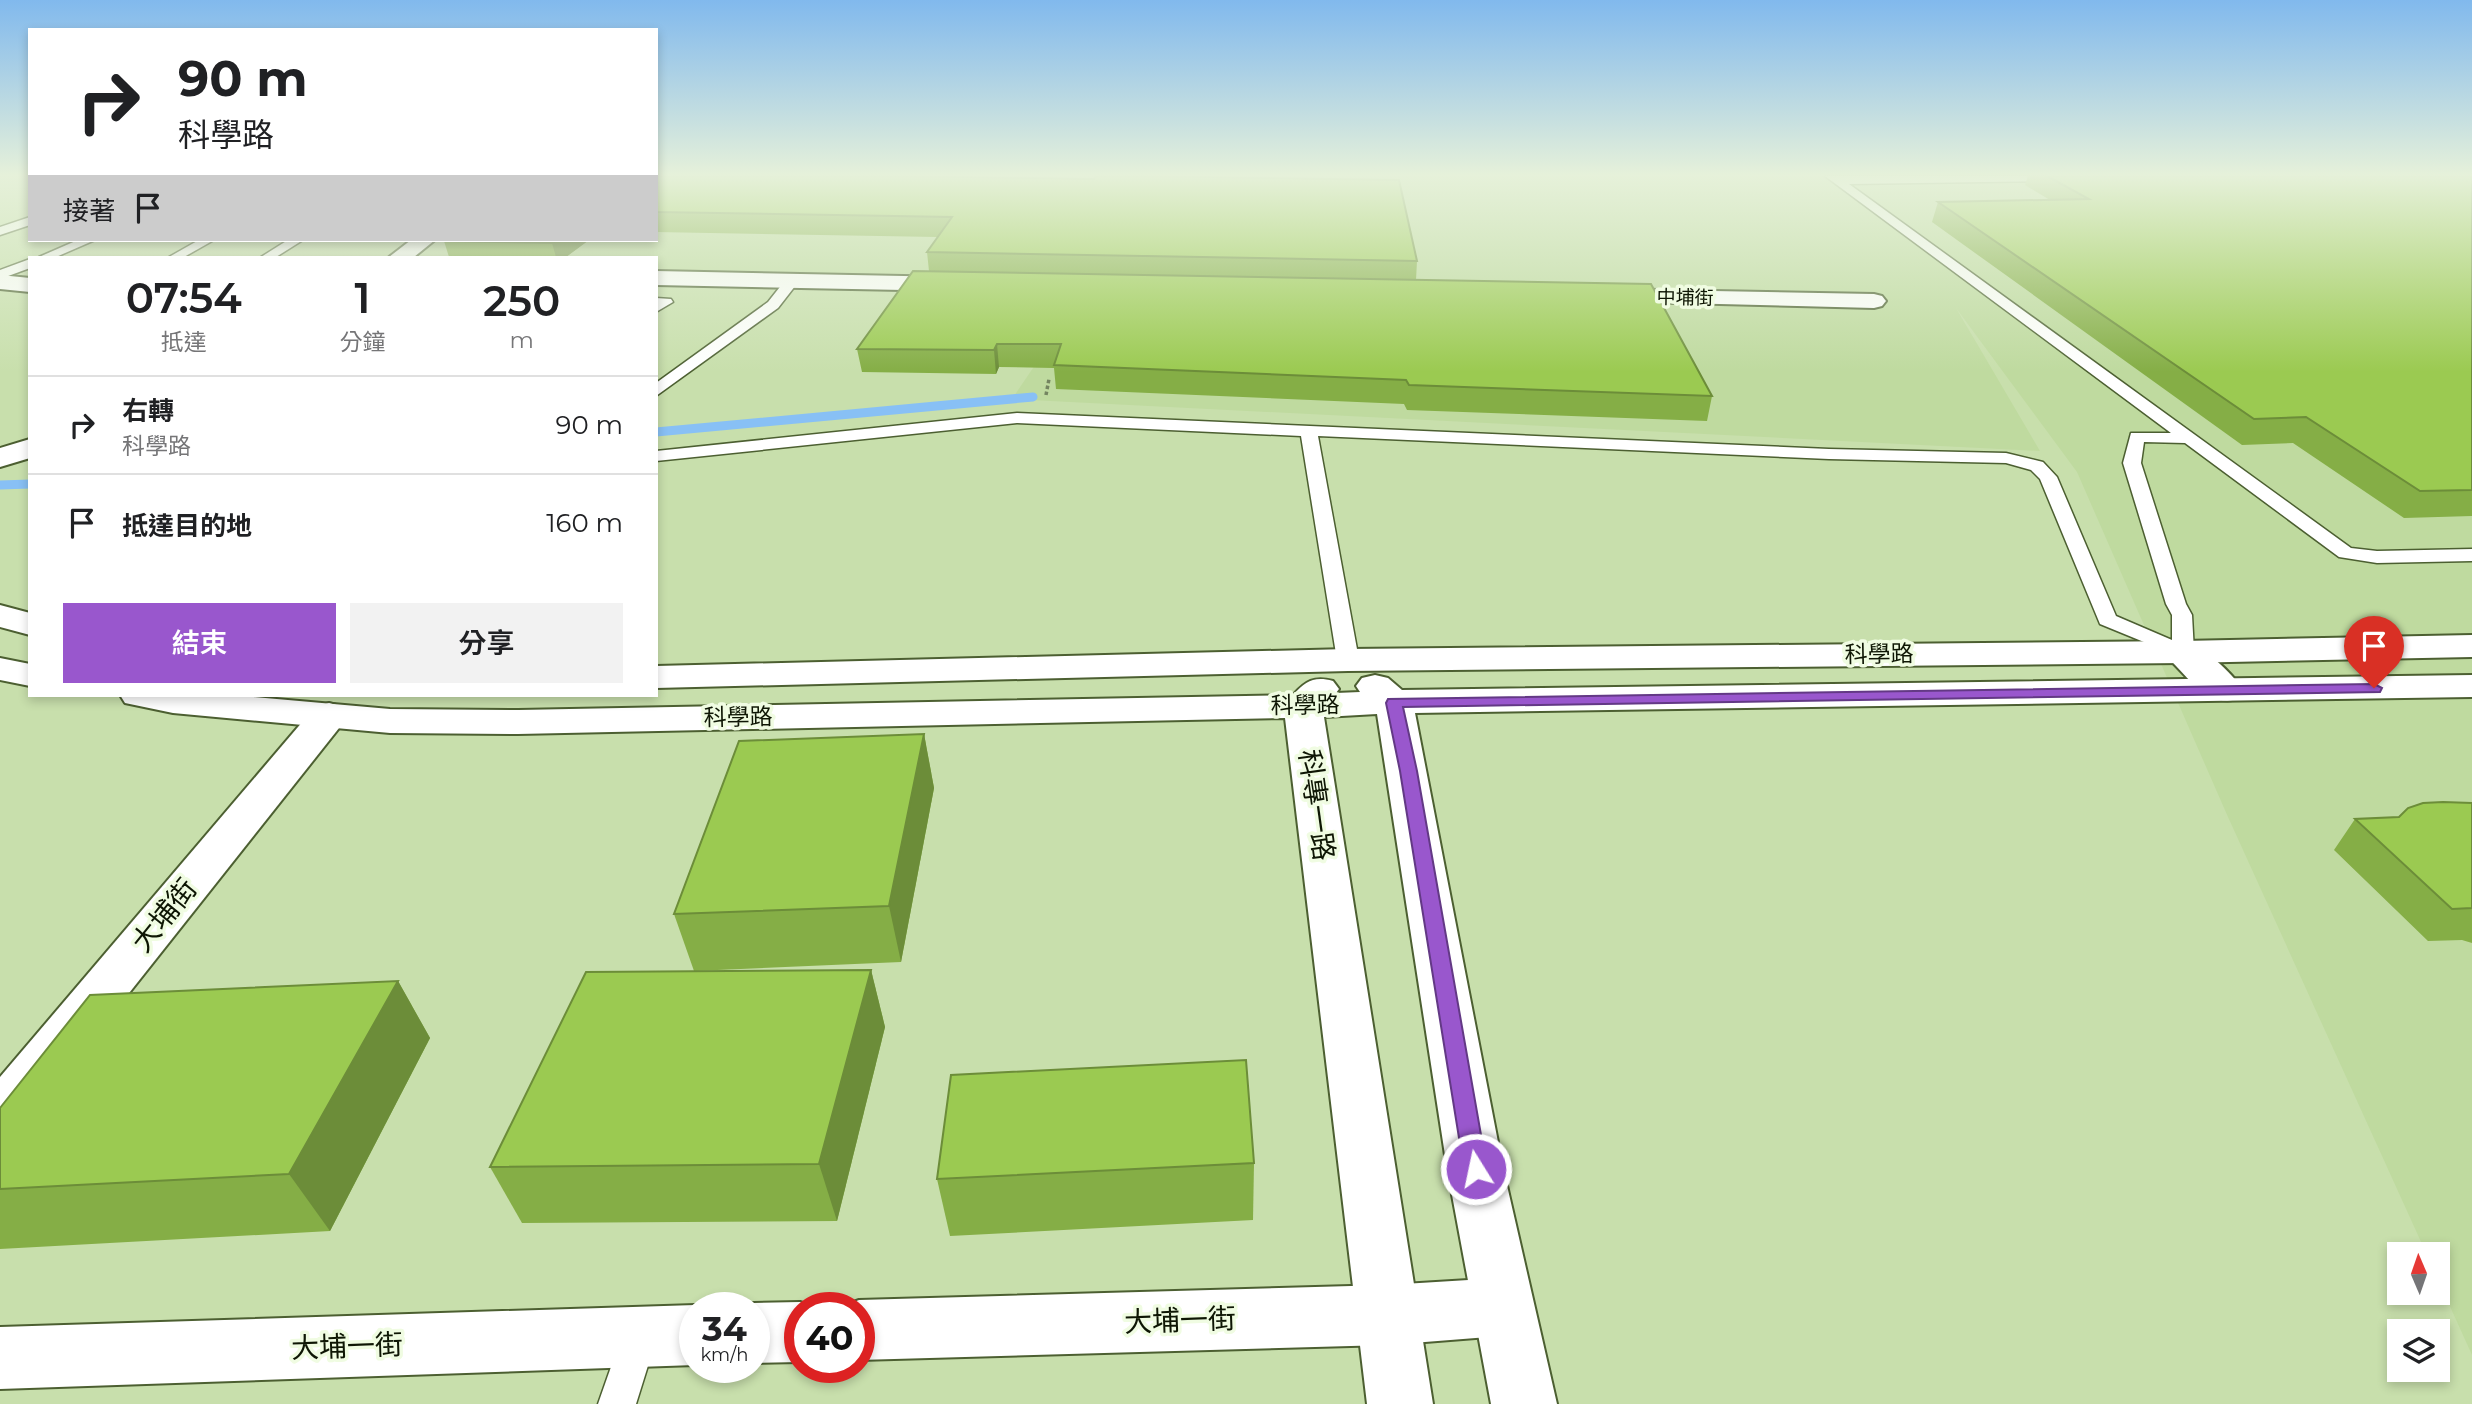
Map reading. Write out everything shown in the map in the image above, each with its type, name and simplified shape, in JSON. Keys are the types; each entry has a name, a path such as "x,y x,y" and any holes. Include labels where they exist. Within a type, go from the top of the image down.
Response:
{"street":[{"path":"401,256 421,242"},
{"path":"658,278 973,284"},
{"path":"0,282 28,285"},
{"name":"中埔街","path":"1583,295 1874,301"},
{"path":"0,438 28,429"},
{"path":"0,458 28,449"},
{"path":"0,616 28,623"},
{"name":"科學路","path":"658,677 1348,660 2183,652 2472,646"},
{"path":"2183,652 2225,691"},
{"path":"1303,706 1348,660 1394,703 1500,1307 1524,1404"},
{"path":"0,669 28,675"},
{"name":"科學路","path":"150,697 390,721 518,722 1394,703 2472,686"},
{"name":"科專一路","path":"1303,706 1400,1404"},
{"name":"大埔街","path":"0,1116 329,715"},
{"name":"大埔一街","path":"875,1330 1387,1315 1500,1307"},
{"name":"大埔一街","path":"0,1357 667,1336"}],"lane":[{"path":"48,256 84,242"},
{"path":"177,256 204,242"},
{"path":"269,256 293,242"},
{"path":"1922,242 2346,553 2377,557 2472,555"},
{"path":"0,275 28,265"},
{"path":"658,390 773,305 792,281"},
{"path":"658,302 666,302 658,308"},
{"path":"658,456 1017,418 1309,433 1829,454 2006,458 2037,466 2048,477 2107,620 2183,652 2182,615 2176,604 2132,463 2137,437 2191,438"},
{"path":"1309,433 1348,660"},
{"path":"617,1404 667,1336"}],"shaded area":[{"path":"470,242 2472,242 2472,1355 2450,1306 2450,1242 2421,1242 2228,817 2077,472 1956,308 2040,451 1012,399 1093,280 658,271 658,256 452,256"}],"building":[{"path":"934,242 1413,242 1417,261 927,252"},
{"path":"1996,242 2472,242 2472,490 2420,491 2306,417 2254,419"},
{"path":"913,271 1651,284 1712,396 1409,385 1406,380 1054,365 1061,344 997,344 994,350 857,349"},
{"path":"924,734 889,906 674,914 739,741"},
{"path":"2423,803 2472,803 2472,908 2452,909 2355,819 2399,817 2408,808"},
{"path":"871,970 819,1164 490,1167 586,972"},
{"path":"398,981 289,1174 0,1189 0,1108 90,995"},
{"path":"1246,1060 1254,1163 937,1179 951,1075"}],"waterway":[{"path":"658,432 1033,397"},
{"path":"0,485 28,484"}],"route":[{"path":"1476,1169 1394,703 1443,700 2374,688"}]}
